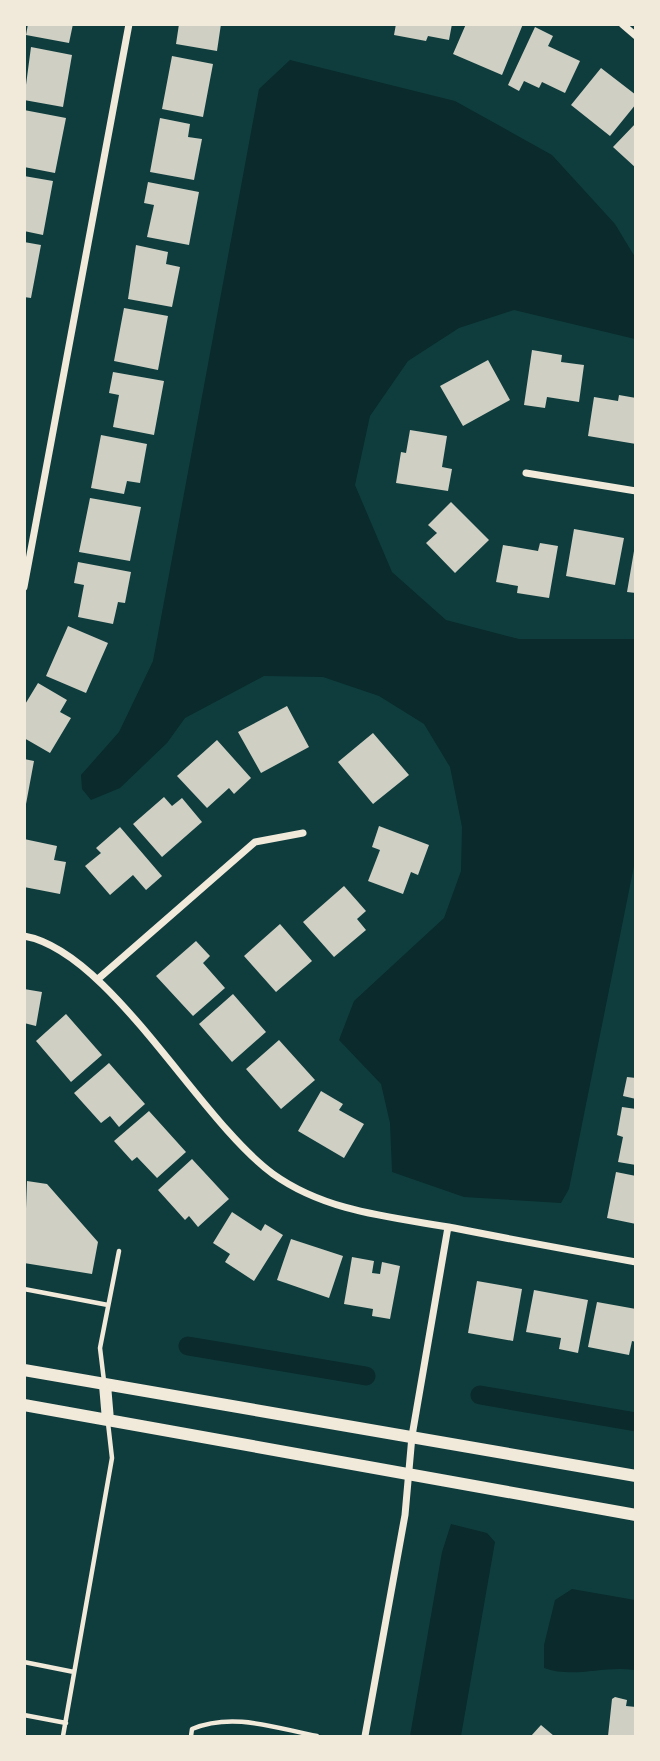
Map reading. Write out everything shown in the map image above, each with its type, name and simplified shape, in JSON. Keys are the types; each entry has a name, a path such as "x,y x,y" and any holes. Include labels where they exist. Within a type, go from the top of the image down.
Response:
{"main road":[{"path":"24,1370 635,1476"},
{"path":"105,1385 108,1420"},
{"path":"24,1405 635,1515"}],"street":[{"path":"24,587 129,24"},
{"path":"626,26 635,36"},
{"path":"526,473 635,491"},
{"path":"98,979 255,842 303,833"},
{"path":"24,936 58,947 98,979 223,1125 273,1174 321,1200 349,1210 635,1262"},
{"path":"365,1737 405,1515 412,1436 448,1227"}],"lane":[{"path":"105,1385 100,1348 119,1251"},
{"path":"24,1289 108,1305"},
{"path":"63,1737 112,1458 108,1420"},
{"path":"24,1662 74,1672"},
{"path":"24,1715 66,1723"},
{"path":"191,1737 192,1729 209,1723 241,1720 317,1737"}],"water":[{"path":"290,60 455,101 552,155 615,224 635,257 635,339 514,310 459,328 408,361 370,416 355,485 392,572 446,620 519,639 635,639 635,861 569,1189 561,1203 464,1197 392,1172 390,1123 381,1084 339,1040 354,1001 444,918 461,871 462,827 450,767 424,724 379,696 323,677 264,676 185,718 167,743 120,788 91,800 82,789 81,775 119,732 153,661 259,89"},
{"path":"451,1524 487,1533 495,1542 461,1736 410,1736 442,1552"},
{"path":"572,1589 635,1600 635,1670 566,1672 544,1668 544,1645 555,1600"}],"building":[{"path":"28,24 73,24 69,43 26,35"},
{"path":"179,24 221,24 217,51 176,44"},
{"path":"396,24 452,24 449,40 428,36 426,41 394,35"},
{"path":"466,24 523,24 502,75 453,54"},
{"path":"535,27 553,36 548,46 580,61 565,93 542,82 539,88 524,81 519,91 508,85"},
{"path":"31,47 72,55 63,107 24,100"},
{"path":"172,56 213,64 203,117 162,109"},
{"path":"601,68 636,95 636,104 610,136 571,105"},
{"path":"24,110 66,118 55,173 24,167"},
{"path":"160,118 190,124 188,137 202,139 194,180 150,172"},
{"path":"636,123 636,168 613,147"},
{"path":"24,176 53,181 43,235 24,231"},
{"path":"148,182 199,192 189,245 147,237 154,205 144,203"},
{"path":"24,242 41,245 31,298 24,297"},
{"path":"136,245 168,252 166,264 180,267 172,307 128,299"},
{"path":"124,308 168,316 158,370 114,361"},
{"path":"532,350 562,355 561,362 584,365 579,402 547,397 545,408 524,405"},
{"path":"488,360 510,400 463,426 440,386"},
{"path":"113,372 164,381 154,435 113,427 119,395 109,393"},
{"path":"619,395 636,398 636,444 588,436 594,397 618,401"},
{"path":"410,430 447,436 442,467 452,469 448,491 396,483 401,452 406,453"},
{"path":"101,435 147,444 140,483 127,481 124,494 91,488"},
{"path":"90,498 141,507 130,561 79,552"},
{"path":"451,502 489,540 455,573 426,543 437,533 428,525"},
{"path":"574,529 624,538 615,585 566,576"},
{"path":"540,543 558,546 549,598 517,593 518,586 496,582 503,545 538,551"},
{"path":"636,551 636,593 627,592"},
{"path":"78,562 131,572 125,603 118,602 113,624 78,617 84,585 74,583"},
{"path":"68,626 108,643 86,693 46,676"},
{"path":"38,683 67,700 60,712 71,718 50,753 24,738 24,706"},
{"path":"287,706 309,747 261,773 238,732"},
{"path":"373,733 409,775 373,804 338,762"},
{"path":"217,740 251,778 234,794 229,788 207,808 177,776"},
{"path":"24,759 34,761 26,804 24,804"},
{"path":"164,797 172,806 182,798 202,822 162,857 133,824"},
{"path":"379,826 429,845 418,875 411,872 403,894 368,881 380,850 372,847"},
{"path":"120,827 162,876 146,890 133,875 110,895 85,866 101,853 96,848"},
{"path":"24,839 57,846 54,860 66,862 60,894 24,887"},
{"path":"344,886 366,911 357,919 366,930 334,957 303,922"},
{"path":"280,924 312,961 276,992 244,956"},
{"path":"196,941 210,956 203,963 225,988 193,1016 156,976"},
{"path":"24,989 42,992 36,1026 24,1023"},
{"path":"233,994 266,1032 232,1062 199,1024"},
{"path":"66,1014 102,1055 71,1082 36,1041"},
{"path":"279,1040 315,1080 281,1109 246,1069"},
{"path":"109,1063 145,1104 119,1127 110,1116 101,1123 74,1093"},
{"path":"627,1077 636,1078 636,1099 623,1096"},
{"path":"321,1091 343,1104 339,1110 364,1124 344,1158 298,1131"},
{"path":"622,1107 636,1109 636,1165 618,1162 623,1137 617,1135"},
{"path":"149,1111 186,1152 157,1178 137,1157 132,1161 114,1141"},
{"path":"192,1159 229,1199 198,1227 189,1216 185,1220 158,1190"},
{"path":"616,1172 636,1176 636,1224 607,1218"},
{"path":"27,1181 47,1184 98,1242 92,1274 24,1263"},
{"path":"232,1212 261,1231 265,1224 283,1235 254,1281 225,1262 230,1254 213,1243"},
{"path":"291,1239 343,1256 329,1298 277,1280"},
{"path":"352,1257 374,1261 372,1273 380,1274 382,1262 400,1266 390,1319 372,1316 373,1309 344,1304"},
{"path":"477,1281 522,1289 513,1341 468,1333"},
{"path":"534,1290 588,1300 578,1353 559,1349 561,1338 526,1332"},
{"path":"597,1302 636,1309 636,1342 632,1341 629,1355 588,1347"},
{"path":"615,1697 627,1700 626,1706 636,1707 636,1736 608,1736 612,1699"},
{"path":"541,1725 554,1736 531,1736"}],"waterway":[{"path":"188,1346 366,1376"},
{"path":"480,1395 636,1422"}]}
